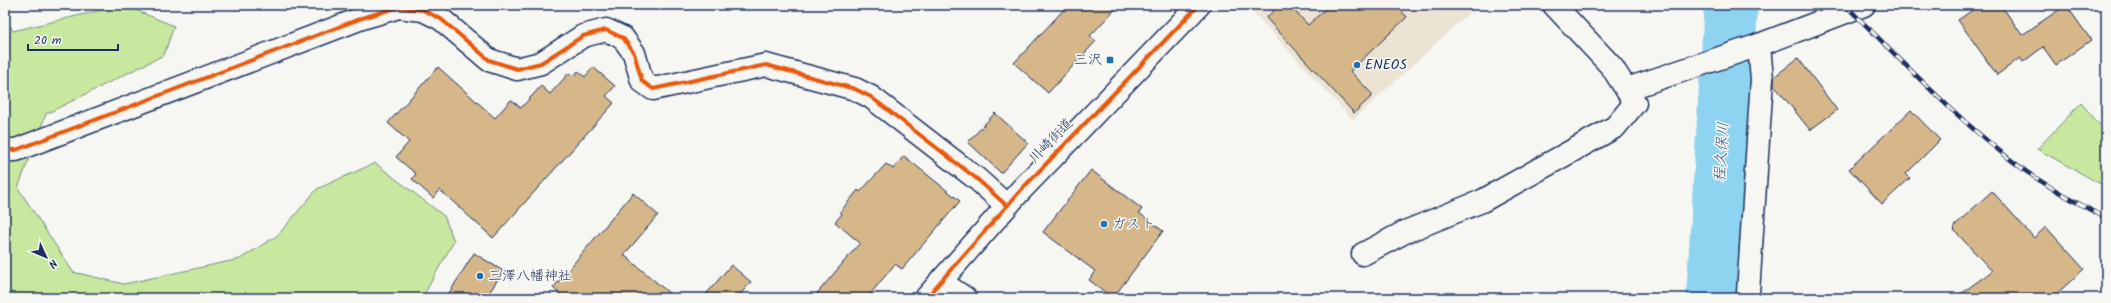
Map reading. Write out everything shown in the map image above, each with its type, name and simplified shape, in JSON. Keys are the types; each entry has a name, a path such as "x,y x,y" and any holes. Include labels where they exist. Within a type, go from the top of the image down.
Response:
{"street":[{"name":"川崎街道","path":"926,298 940,290 1006,205 1142,61 1199,5"},
{"path":"1363,254 1405,232 1482,201 1615,128 1635,103 1612,67 1554,5"},
{"path":"1627,89 1759,44 1864,5"},
{"path":"5,150 16,150 362,18 399,7 423,10 441,19 489,60 517,69 541,63 583,36 606,30 623,38 634,53 642,82 653,89 766,65 855,88 871,97 971,174 1006,205"},
{"path":"1748,293 1762,79 1759,44"},
{"path":"940,290 965,298"}],"shaded area":[{"name":"ENEOS","path":"1251,5 1471,5 1474,8 1353,120 1251,10"}],"green space":[{"path":"123,5 174,26 164,55 46,114 18,188 73,272 124,284 240,259 278,235 317,189 375,163 444,216 454,241 422,298 5,298 5,17 13,31"},
{"path":"2081,103 2106,132 2106,187 2037,149"}],"building":[{"path":"1068,5 1119,5 1090,36 1096,41 1048,93 1014,63"},
{"path":"1280,5 1289,5 1308,25 1330,5 1396,5 1407,17 1350,71 1373,95 1354,113 1266,18"},
{"path":"1980,5 2001,5 2022,35 2066,5 2091,40 2056,65 2043,47 2023,62 2020,58 1997,75 1958,20"},
{"path":"1798,58 1837,110 1810,130 1774,85 1774,77"},
{"path":"438,67 495,118 511,100 521,108 541,86 550,94 569,73 574,76 578,71 585,77 593,67 615,86 606,96 614,103 493,238 440,190 433,198 412,179 416,174 396,157 409,142 388,123"},
{"path":"1911,110 1940,140 1906,174 1910,178 1882,204 1849,169"},
{"path":"995,113 1028,143 1001,173 968,142"},
{"path":"904,156 960,201 902,269 895,264 867,298 813,298 860,243 835,222 842,214 840,212 858,190 860,192 886,164 893,169"},
{"path":"1091,170 1142,209 1139,213 1163,231 1113,298 1089,280 1095,271 1043,232"},
{"path":"1992,191 2034,238 2046,227 2084,269 2052,298 1955,298 1992,271 1954,230 1955,229 1953,227"},
{"path":"633,193 658,215 624,255 675,298 565,298 553,288"},
{"name":"三澤八幡神社","path":"474,253 503,271 486,298 446,298"},
{"path":"731,265 751,282 737,298 703,298"}],"waterway":[{"name":"程久保川","path":"1713,298 1731,5"}],"railway":[{"path":"1845,5 1933,92 2002,153 2046,184 2106,218"}],"cycle path":[{"path":"926,298 1021,190 1199,5"},
{"path":"5,150 16,150 362,18 399,7 423,10 441,19 489,60 517,69 541,63 583,36 606,30 623,38 634,53 642,81 653,89 766,65 855,89 871,97 977,179 1006,205"}],"place":[{"name":"三沢","path":"1110,60"},
{"name":"ENEOS","path":"1357,65"},
{"name":"ガスト","path":"1104,224"},
{"name":"三澤八幡神社","path":"480,276"}]}
